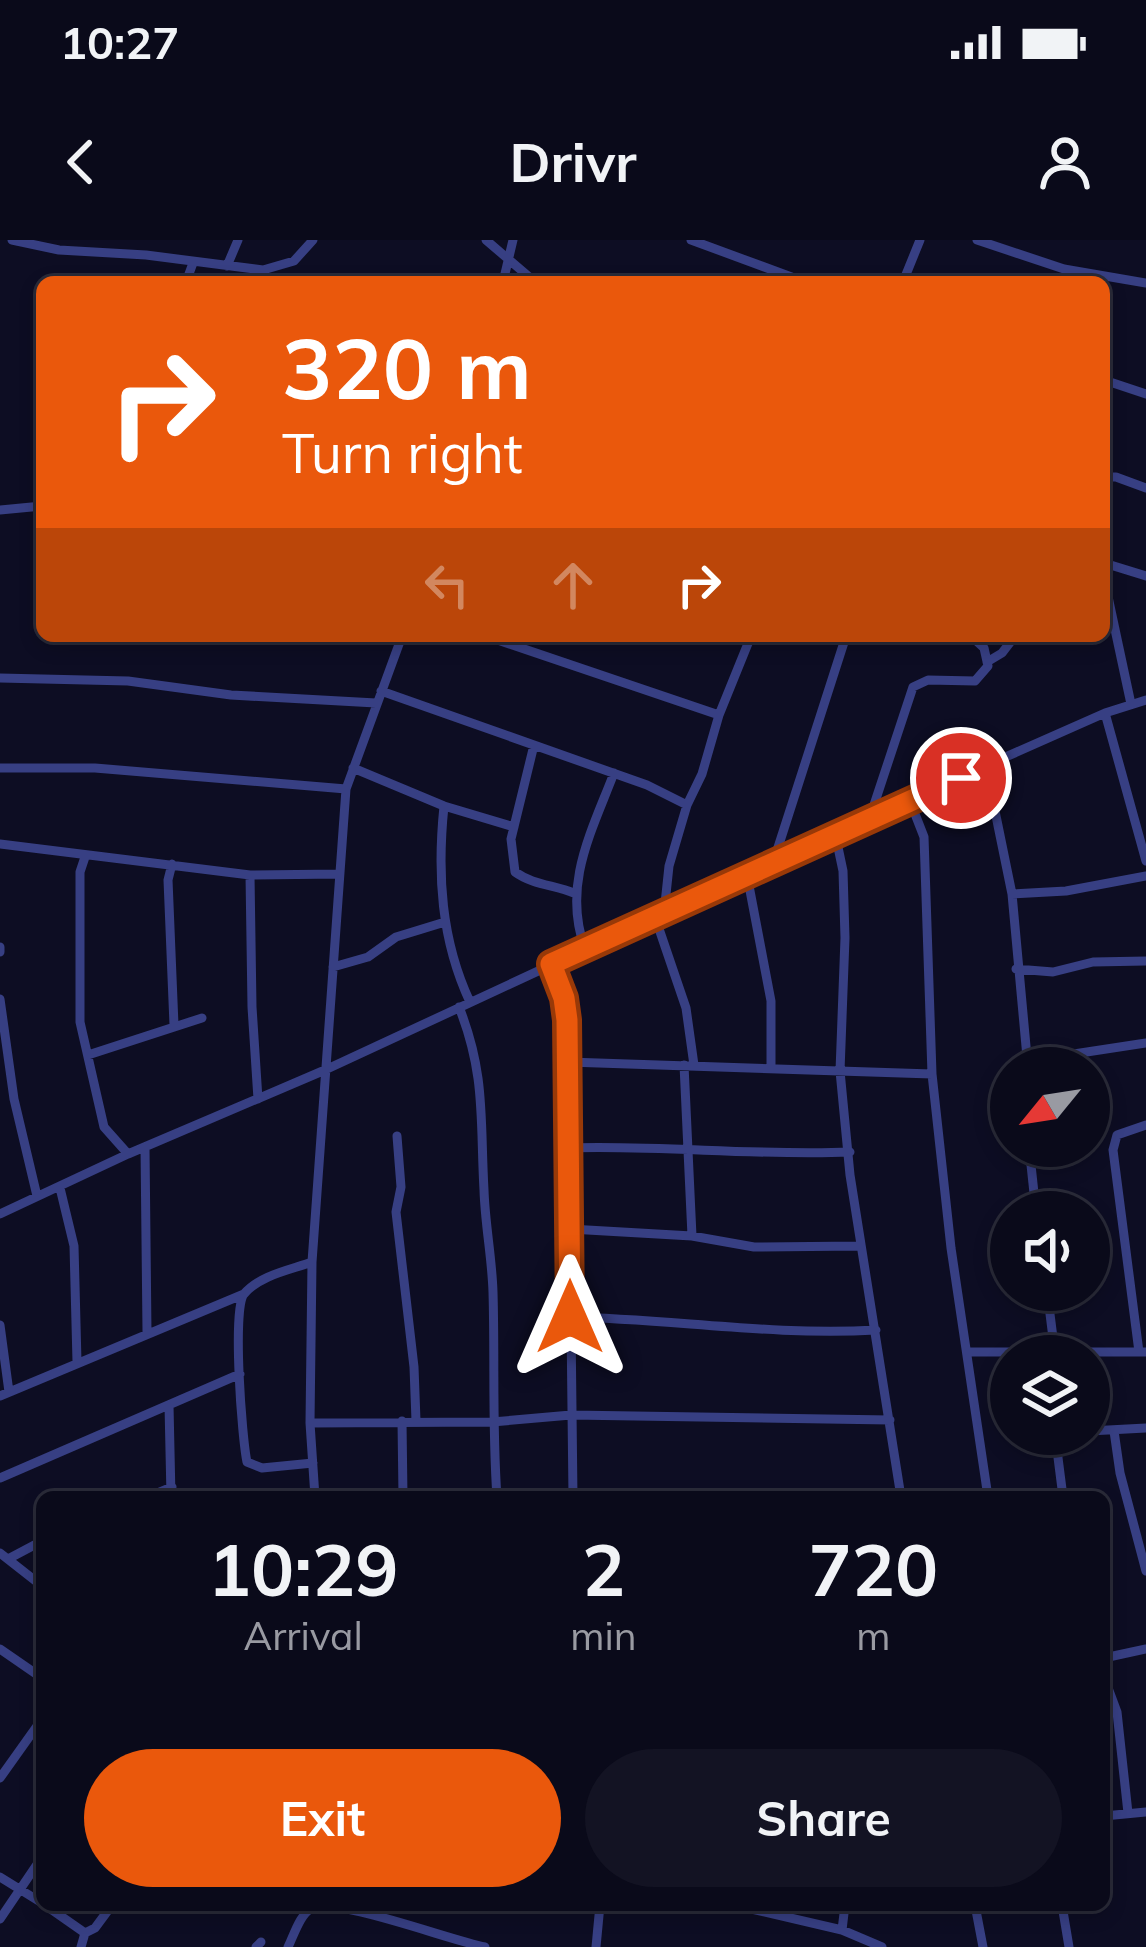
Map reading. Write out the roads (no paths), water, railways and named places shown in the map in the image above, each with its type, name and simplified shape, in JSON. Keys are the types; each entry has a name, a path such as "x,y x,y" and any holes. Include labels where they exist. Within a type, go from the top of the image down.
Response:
{"street":[{"path":"12,240 273,268 293,261 314,240"},
{"path":"227,266 238,240"},
{"path":"486,240 528,276"},
{"path":"504,276 513,240"},
{"path":"691,240 789,276"},
{"path":"905,276 920,240"},
{"path":"977,240 1064,269 1105,276"},
{"path":"188,276 193,263"},
{"path":"1110,277 1146,283"},
{"path":"1110,382 1146,394"},
{"path":"1110,479 1146,488"},
{"path":"0,510 36,507"},
{"path":"1110,565 1146,576"},
{"path":"1110,606 1131,704"},
{"path":"315,1491 310,1423 312,1262 346,789 400,642"},
{"path":"504,642 719,715"},
{"path":"692,1236 686,1008 660,915 687,805 703,774 745,642"},
{"path":"772,863 844,642"},
{"path":"978,642 987,662"},
{"path":"870,817 913,687 928,680 974,681 1010,642"},
{"path":"0,678 128,681 231,695 376,703"},
{"path":"381,691 614,773 687,805"},
{"path":"0,1214 325,1070 870,817 1105,713 1146,700"},
{"path":"1105,713 1146,861"},
{"path":"534,746 511,839 515,872 574,893"},
{"path":"986,766 1012,894 1026,1047"},
{"path":"0,768 95,768 346,789"},
{"path":"353,768 444,806 514,827"},
{"path":"585,949 575,922 574,893 614,773"},
{"path":"910,801 924,837 932,1074 951,1248 987,1491"},
{"path":"444,806 439,855 445,922 482,1082 487,1252 493,1284 497,1491"},
{"path":"835,833 843,871 845,938 841,1071 859,1246 901,1491"},
{"path":"0,844 250,875 339,874"},
{"path":"85,857 80,872 80,1022 104,1127 128,1154"},
{"path":"172,864 168,880 174,1025"},
{"path":"250,875 258,1099"},
{"path":"747,875 771,1001 771,1066"},
{"path":"1012,894 1066,891 1146,876"},
{"path":"333,967 368,957 396,937 445,922"},
{"path":"1016,969 1053,972 1093,962 1146,961"},
{"path":"551,964 564,998 568,1062 573,1491"},
{"path":"0,999 14,1099 37,1196"},
{"path":"88,1055 202,1018"},
{"path":"1110,1049 1146,1043"},
{"path":"568,1062 932,1074"},
{"path":"1110,1353 1143,1352 1113,1150 1117,1136 1146,1125"},
{"path":"398,1136 401,1187 396,1212 416,1421"},
{"path":"146,1147 147,1333"},
{"path":"569,1148 850,1152"},
{"path":"60,1188 74,1246 77,1362"},
{"path":"570,1229 692,1236 754,1246 859,1246"},
{"path":"0,1325 4,1394 244,1294 265,1278 312,1262"},
{"path":"244,1294 238,1306 237,1331 247,1462 262,1468 313,1463"},
{"path":"570,1317 648,1318 825,1333 876,1330"},
{"path":"969,1352 990,1352"},
{"path":"0,1478 240,1374"},
{"path":"169,1405 172,1491"},
{"path":"310,1423 492,1422 572,1415 890,1420"},
{"path":"402,1421 404,1491"},
{"path":"1110,1432 1146,1428"},
{"path":"1114,1432 1146,1571"},
{"path":"1058,1455 1063,1491"},
{"path":"4,1556 36,1543"},
{"path":"4,1556 36,1581"},
{"path":"0,1648 36,1674"},
{"path":"1110,1657 1145,1652"},
{"path":"1110,1693 1117,1712 1128,1813"},
{"path":"0,1778 36,1727"},
{"path":"1110,1815 1146,1812"},
{"path":"0,1919 36,1865"},
{"path":"0,1876 36,1899"},
{"path":"53,1911 85,1933"},
{"path":"81,1947 85,1933 108,1911"},
{"path":"287,1947 306,1911"},
{"path":"375,1911 449,1943 485,1947"},
{"path":"596,1947 599,1911"},
{"path":"775,1911 882,1947"},
{"path":"842,1930 844,1911"},
{"path":"977,1911 983,1947"},
{"path":"1064,1911 1069,1947"}]}
